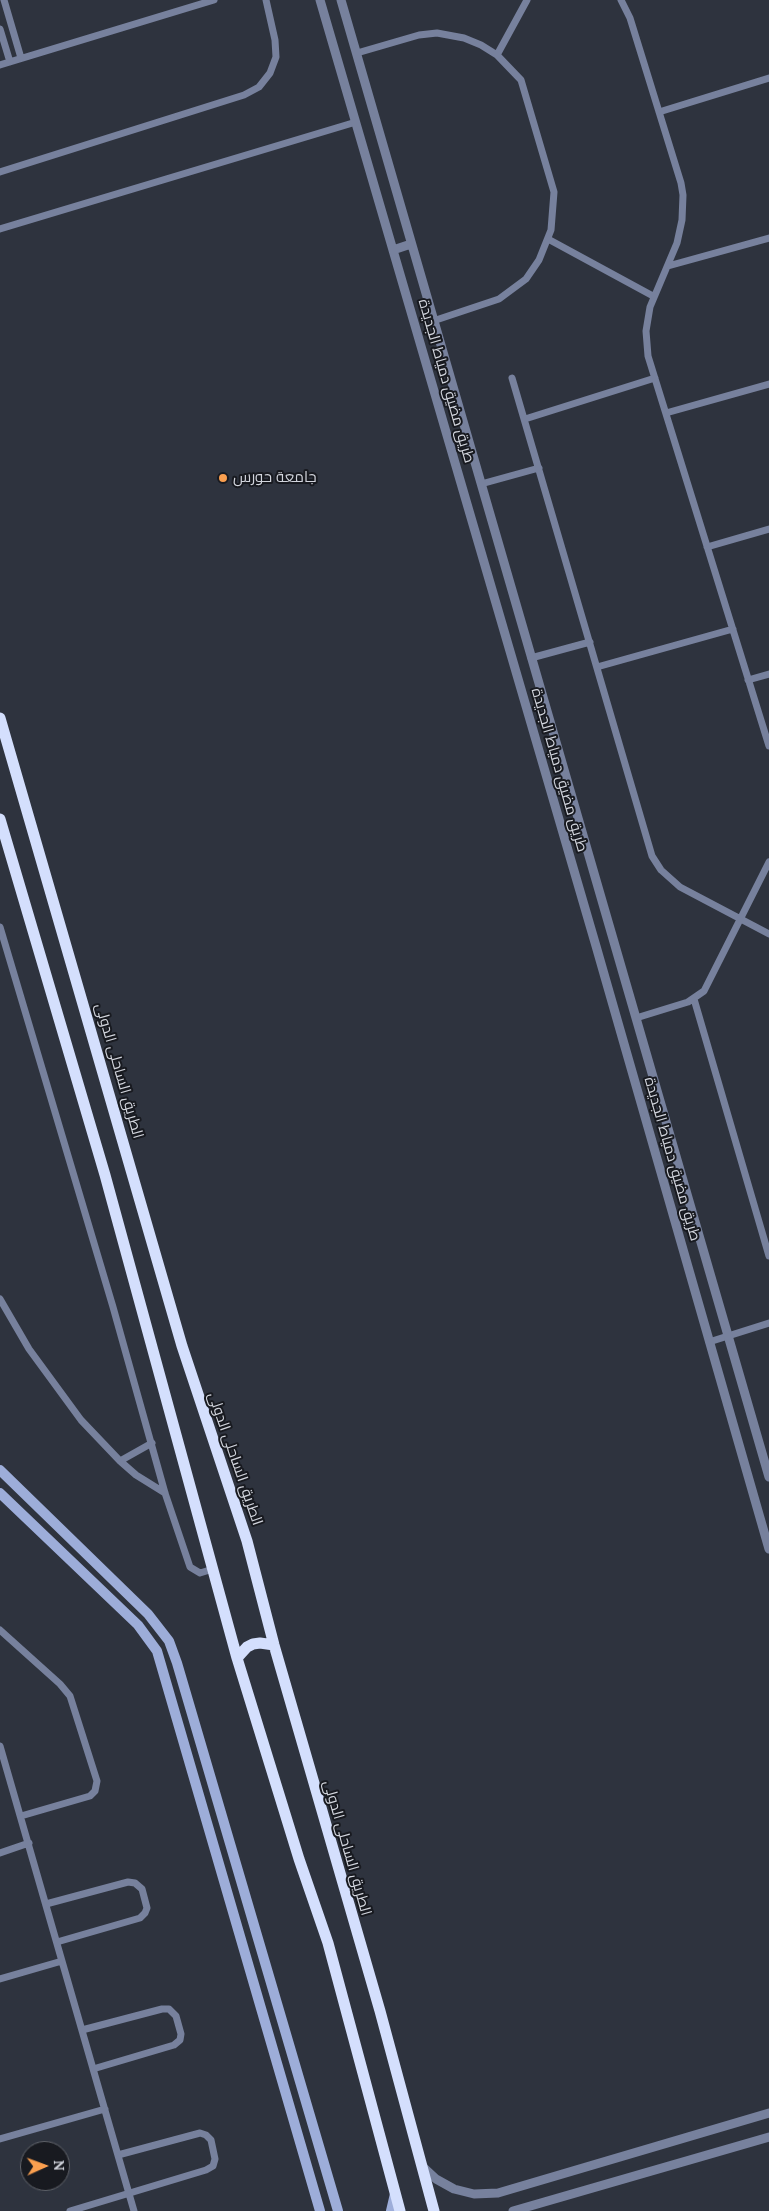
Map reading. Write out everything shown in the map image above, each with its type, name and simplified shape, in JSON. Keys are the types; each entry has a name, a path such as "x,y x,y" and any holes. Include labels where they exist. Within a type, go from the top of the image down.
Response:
{"highway":[{"name":"الطريق الساحلى الدولى","path":"0,718 182,1346 239,1516 274,1645 380,2011 434,2211"},
{"path":"0,819 102,1167 237,1658 328,1943 400,2211"},
{"path":"237,1658 253,1644 274,1645"}],"main road":[{"path":"0,1470 148,1614 169,1641 338,2211"},
{"path":"0,1493 138,1625 157,1651 320,2211"},
{"path":"391,2211 394,2194"}],"street":[{"path":"4,0 21,58"},
{"path":"0,65 214,0"},
{"path":"0,172 244,95 259,87 270,73 276,57 276,40 266,0"},
{"name":"طريق مضيق دمياط الجديدة","path":"320,0 596,946 769,1549"},
{"name":"طريق مضيق دمياط الجديدة","path":"341,0 769,1478"},
{"path":"497,54 527,0"},
{"path":"621,0 630,18 681,183 683,195 680,232 668,266 653,296 646,331 648,356 769,746"},
{"path":"0,29 10,62"},
{"path":"357,53 419,35 437,34 464,38 497,54 521,80 554,192 553,220 548,239 533,270 508,293 488,303 433,321"},
{"path":"659,112 769,78"},
{"path":"0,229 356,122"},
{"path":"668,266 769,238"},
{"path":"548,239 653,296"},
{"path":"393,250 411,244"},
{"path":"512,378 656,863 667,876 680,886 769,934"},
{"path":"525,419 655,378"},
{"path":"666,413 769,384"},
{"path":"481,484 539,468"},
{"path":"707,547 769,529"},
{"path":"597,667 733,629"},
{"path":"532,658 590,642"},
{"path":"748,680 769,674"},
{"path":"636,1018 694,999 707,986 769,862"},
{"path":"0,927 166,1493 190,1567 200,1573 213,1569"},
{"path":"596,946 614,940"},
{"path":"694,999 769,1256"},
{"path":"762,1233 769,1240"},
{"path":"0,1300 28,1349 81,1420 136,1475 166,1493"},
{"path":"709,1342 769,1323"},
{"path":"120,1461 152,1443"},
{"path":"0,1630 60,1684 70,1696 97,1781 95,1791 90,1796 21,1816"},
{"path":"0,1746 134,2211"},
{"path":"0,1853 28,1843"},
{"path":"46,1904 128,1882 135,1882 142,1889 146,1908 145,1913 140,1918 57,1942"},
{"path":"0,1979 62,1961"},
{"path":"82,2030 162,2009 169,2010 176,2016 181,2034 177,2044 93,2068"},
{"path":"0,2140 104,2109"},
{"path":"421,2165 436,2179 454,2190 474,2194 498,2193 769,2113"},
{"path":"70,2211 211,2168 215,2159 211,2140 204,2134 196,2133 118,2155"},
{"path":"515,2211 536,2208 769,2137"}],"place":[{"name":"جامعة حورس","path":"223,478"}]}
